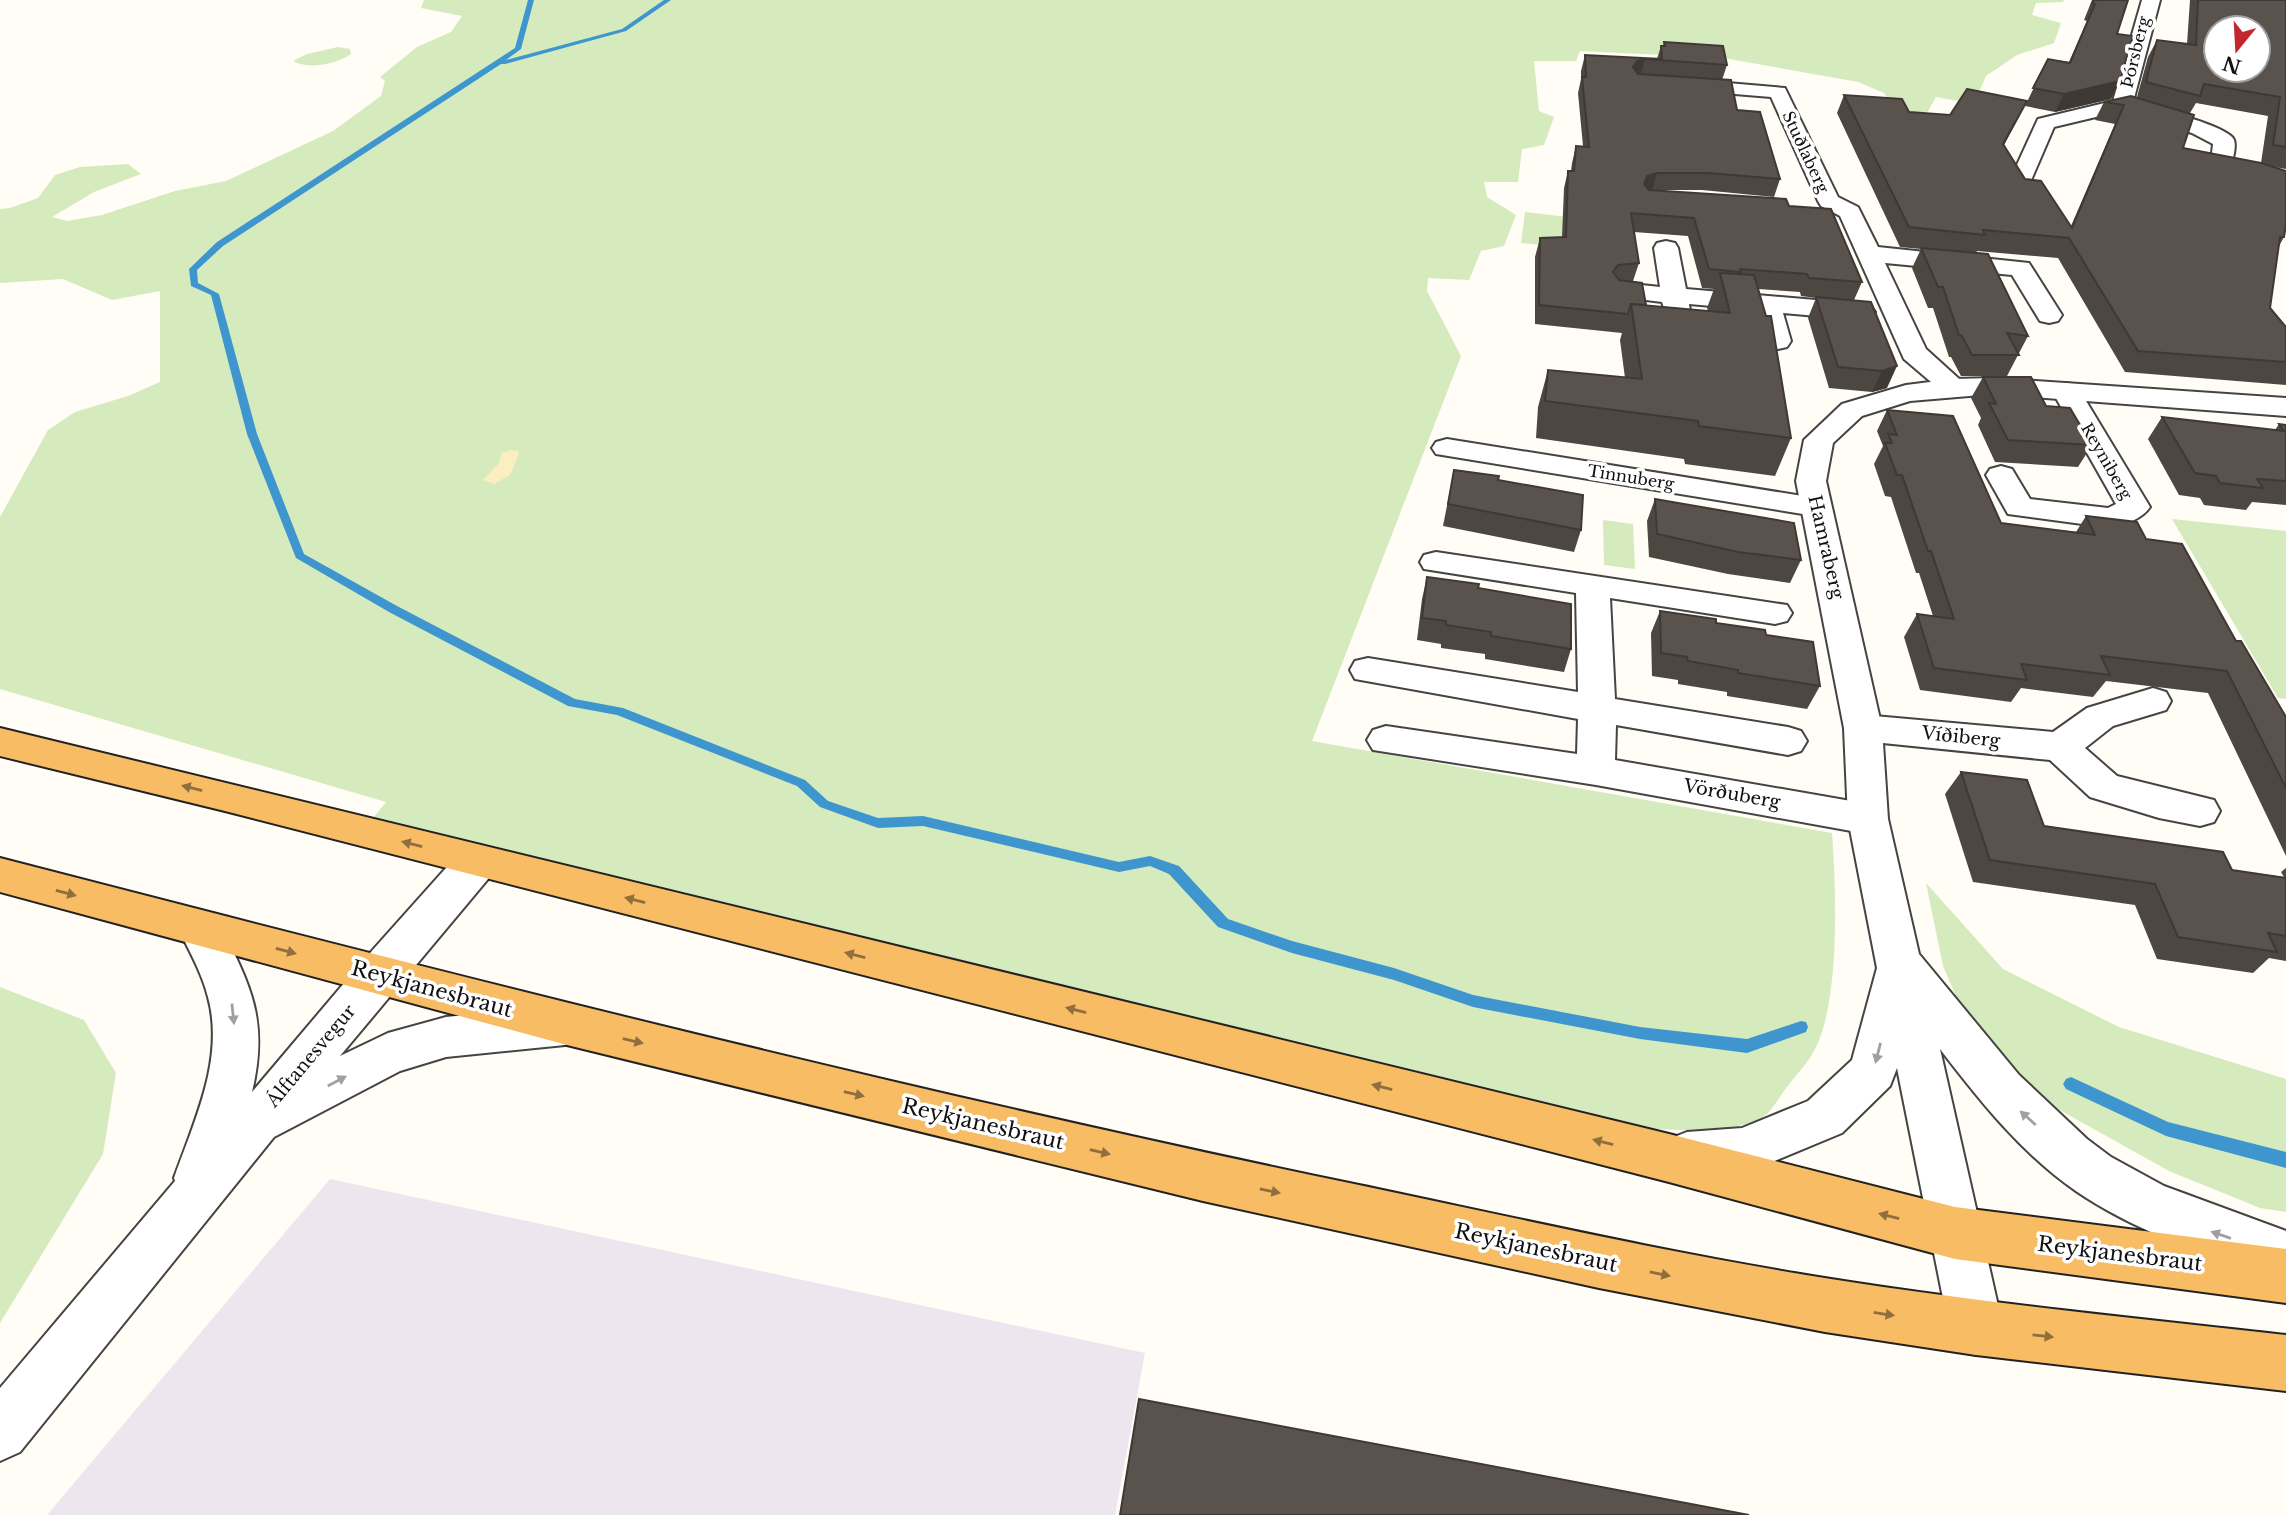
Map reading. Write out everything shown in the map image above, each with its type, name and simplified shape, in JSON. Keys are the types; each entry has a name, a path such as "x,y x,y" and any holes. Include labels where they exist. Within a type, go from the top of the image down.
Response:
{"highway":[{"name":"Reykjanesbraut","path":"0,742 1669,1158 1955,1233 2286,1276"},
{"name":"Reykjanesbraut","path":"0,875 567,1025 1203,1177 1599,1262 1825,1305 1976,1328 2286,1363"}],"street":[{"name":"Þórsberg","path":"2122,105 2151,0"},
{"name":"Stuðlaberg","path":"1665,84 1778,92 1829,201 1850,212 1872,254 1913,352 1954,387"},
{"path":"2021,180 2045,123 2122,105 2199,129 2224,141 2222,162 2286,185"},
{"name":"Stuðlaberg","path":"1810,208 1850,212"},
{"path":"1666,248 1681,334"},
{"path":"1872,254 2020,268 2049,315"},
{"path":"1623,291 1899,315"},
{"path":"1768,304 1778,341"},
{"name":"Hamraberg","path":"1900,962 1868,819 1863,728 1843,623 1815,507 1811,481 1819,440 1852,410 1906,393 1954,387 1993,386 2286,407"},
{"name":"Reyniberg","path":"2001,475 2019,507 2112,518 2134,507 2066,391"},
{"name":"Tinnuberg","path":"1447,448 1815,507"},
{"path":"1436,562 1775,613"},
{"path":"1593,585 1596,771"},
{"path":"1368,670 1788,741"},
{"path":"2152,701 2100,718 2060,747 2104,787 2159,803 2200,811"},
{"name":"Víðiberg","path":"1863,728 2060,747"},
{"name":"Vörðuberg","path":"1386,740 1596,771 1868,819"},
{"name":"Álftanesvegur","path":"0,1432 378,975 478,861"},
{"name":"Álftanesvegur","path":"193,1197 233,1079 234,1027 231,998 200,928"},
{"path":"1669,1158 1743,1151 1825,1117 1873,1071 1900,962"},
{"path":"1900,962 1976,1328"},
{"path":"1900,962 2018,1109 2071,1157 2134,1198 2201,1228 2286,1257"},
{"name":"Álftanesvegur","path":"255,1124 388,1054 446,1037 567,1025"}],"shaded area":[{"path":"330,1179 1145,1353 1115,1515 47,1515"}],"green space":[{"path":"424,0 2064,0 2036,3 2032,15 2061,23 2054,43 2017,55 1986,76 1974,104 1936,97 1924,118 1900,116 1884,93 1858,82 1724,58 1580,51 1576,61 1534,61 1539,111 1554,117 1544,145 1522,149 1518,182 1484,182 1487,197 1516,215 1504,246 1481,251 1469,280 1428,278 1427,291 1461,356 1312,741 1832,833 1835,914 1828,1006 1822,1032 1813,1053 1770,1110 1749,1123 1704,1130 1651,1129 1585,1122 373,818 386,802 0,689 0,517 48,430 75,412 128,396 160,382 160,291 112,300 63,279 0,283 0,209 38,198 55,175 80,167 128,164 141,174 94,192 52,217 67,221 102,215 175,191 226,181 333,131 381,96 385,81 380,77 417,47 451,32 462,16 421,8"},
{"path":"338,47 350,49 351,54 322,65 306,65 293,61 307,54"},
{"path":"1525,212 1593,220 1592,250 1521,243"},
{"path":"2172,519 2286,531 2286,699 2278,698"},
{"path":"1603,520 1633,524 1635,569 1604,565"},
{"path":"1926,883 2003,969 2119,1027 2286,1079 2286,1212 2260,1208 2169,1171 2056,1108 1972,1033 1943,966"},
{"path":"0,987 84,1020 116,1073 103,1154 0,1323"}],"sand":[{"path":"518,451 519,454 510,475 494,484 483,480 499,463 501,453"}],"building":[{"path":"2094,0 2128,0 2117,34 2133,36 2120,81 2064,94 2033,88 2048,59 2070,63 2095,4 2092,4"},
{"path":"2198,0 2286,0 2286,147 2273,145 2280,97 2204,84 2200,96 2146,82 2157,40 2196,45"},
{"path":"1664,42 1723,46 1727,65 1645,59 1637,61 1633,67 1638,74 1731,80 1737,110 1760,112 1780,179 1708,173 1657,173 1647,176 1644,184 1649,190 1786,199 1789,206 1831,209 1862,282 1809,278 1807,274 1709,269 1694,218 1631,213 1639,263 1618,265 1613,272 1619,280 1642,283 1646,305 1631,304 1628,314 1539,305 1540,238 1566,237 1568,171 1574,171 1576,146 1589,147 1582,77 1586,77 1585,55 1662,59 1661,46 1665,46"},
{"path":"1967,89 2027,101 2003,144 2025,179 2041,181 2072,228 2124,105 2104,102 2131,96 2194,115 2183,148 2261,163 2286,171 2286,224 2284,237 2280,237 2270,308 2286,327 2286,362 2138,351 2069,238 1983,230 1985,235 1909,227 1844,95 1902,99 1909,112 1950,115"},
{"path":"1921,248 1988,254 2028,336 2007,333 2019,355 1972,355 1959,335 1943,287 1938,287"},
{"path":"1720,273 1754,275 1766,316 1771,316 1791,438 1699,426 1698,421 1545,401 1548,370 1642,379 1631,304 1730,313"},
{"path":"1816,297 1871,302 1897,366 1882,371 1838,367"},
{"path":"1983,377 2031,377 2046,406 2070,408 2092,445 2008,440 1989,403 1996,404"},
{"path":"1887,410 1953,416 2001,523 2095,535 2086,516 2137,522 2146,539 2182,544 2236,641 2241,641 2286,717 2286,788 2227,671 2101,656 2110,675 2021,664 2027,680 1934,668 1917,614 1954,619 1902,475 1897,475 1885,443 1892,443 1888,434 1897,435"},
{"path":"2162,417 2284,431 2279,424 2286,425 2286,481 2257,479 2263,488 2220,483 2216,476 2195,473"},
{"path":"1454,470 1499,476 1498,480 1583,495 1581,530 1448,504"},
{"path":"1655,499 1794,523 1801,560 1738,552 1657,534"},
{"path":"1427,577 1479,584 1478,588 1571,604 1571,649 1491,636 1491,632 1422,618"},
{"path":"1660,611 1716,619 1716,623 1765,630 1766,635 1813,642 1820,686 1738,673 1738,670 1661,653"},
{"path":"1961,772 2027,780 2044,826 2223,852 2232,870 2286,878 2286,936 2268,933 2277,952 2178,937 2155,884 1990,860"},
{"path":"1139,1399 1749,1515 1120,1515"}],"waterway":[{"path":"531,0 518,49 220,244 193,269 194,284 215,294 252,434 300,556 393,609 572,703 619,711 801,783 824,804 878,823 923,821 1119,867 1150,861 1174,870 1223,923 1292,947 1394,974 1473,1001 1640,1033 1747,1046 1801,1027"},
{"path":"503,63 624,30 668,0"},
{"path":"2071,1084 2166,1129 2286,1160"}]}
